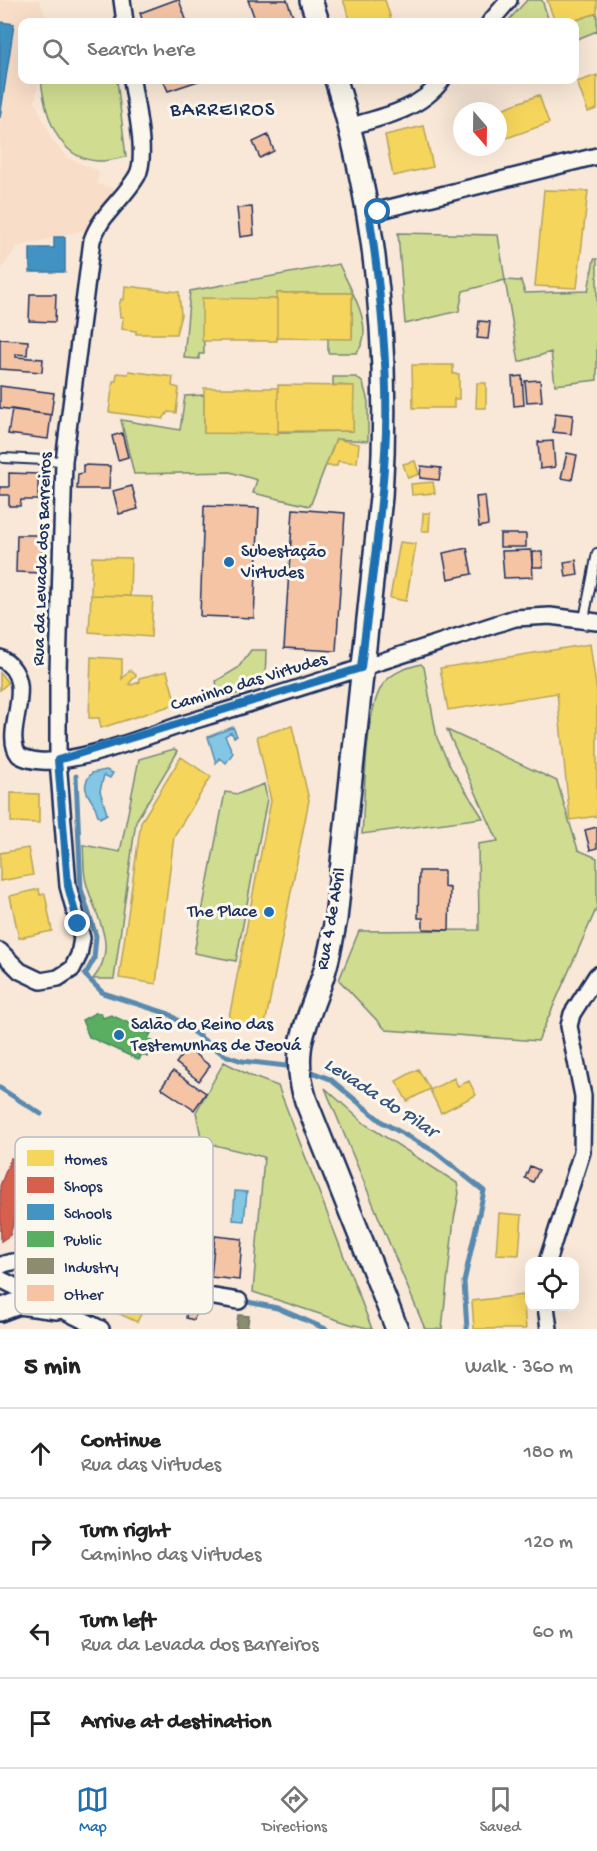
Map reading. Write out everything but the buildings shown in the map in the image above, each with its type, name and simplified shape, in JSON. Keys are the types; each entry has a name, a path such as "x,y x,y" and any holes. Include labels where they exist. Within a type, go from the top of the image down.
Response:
{"street":[{"path":"122,0 124,18"},
{"path":"311,0 317,18"},
{"path":"493,18 509,0"},
{"name":"Rua da Levada dos Barreiros","path":"0,951 20,971 40,981 58,978 72,969 80,955 81,938 68,886 58,760 64,461 92,240 98,223 138,174 142,160 132,84"},
{"name":"Rua 4 de Abril","path":"337,84 351,126 369,213 384,345 386,431 381,497 333,938 322,979 302,1029 298,1062 302,1089 397,1329"},
{"path":"351,126 404,110 428,95 438,84"},
{"path":"369,213 597,156"},
{"name":"Caminho das Virtudes","path":"0,658 13,670 18,682 6,730 9,743 18,754 31,760 58,760 361,668 515,618 550,616 591,621"},
{"path":"549,1257 582,1152 583,1096 570,1038 572,1014 597,975"},
{"path":"0,1266 15,1263"},
{"path":"0,1279 15,1287"},
{"path":"213,1296 239,1301"},
{"path":"0,1310 15,1305"},
{"path":"547,1311 549,1329"},
{"path":"70,1314 101,1329"}],"lane":[{"path":"4,458 64,461"},
{"path":"591,621 597,553"}],"shaded area":[{"path":"0,0 39,0 46,18 18,18 18,84 38,84 35,101 52,140 68,158 99,171 97,184 116,189 92,228 16,247 0,272"}],"green space":[{"path":"527,0 542,0 548,18 511,18"},
{"path":"597,13 597,31 579,38 579,19"},
{"path":"42,84 117,84 126,157 98,161 72,152 56,132 46,106"},
{"path":"398,233 498,235 505,280 463,291 459,311 405,324"},
{"path":"594,259 597,259 597,380 555,385 551,352 519,362 505,280 521,281 525,293 588,291"},
{"path":"339,264 355,296 363,321 362,344 356,353 328,353 328,338 352,338 352,293 277,293 277,299 203,299 204,354 199,354 199,359 184,358 190,291"},
{"path":"333,377 356,377 363,383 368,402 368,441 336,439 310,506 253,493 257,480 230,472 134,474 121,420 180,430 185,396 204,395 204,433 353,431 353,386 333,385"},
{"path":"251,650 266,650 265,685 227,697 219,696 216,681 238,668"},
{"path":"421,664 424,667 437,738 451,768 483,818 362,834 369,732 377,695 384,683 392,676 401,670"},
{"path":"447,730 557,781 578,850 597,858 597,907 538,1041 386,1030 339,980 359,931 479,930 478,844 498,841"},
{"path":"174,749 178,751 136,821 114,979 93,979 105,955 105,943 86,882 83,845 120,852 139,759"},
{"path":"264,784 267,799 236,961 194,953 225,792 238,794"},
{"path":"224,1062 251,1076 278,1086 372,1329 253,1292 264,1157 213,1145 213,1137 201,1137 196,1112"},
{"path":"325,1088 365,1124 457,1183 459,1193 442,1329 425,1329"}],"water":[{"path":"233,727 237,736 234,737 231,732 225,736 233,753 226,763 219,758 216,763 208,737"},
{"path":"106,770 113,773 110,778 104,775 100,791 107,814 100,818 87,793 86,782 92,773"},
{"path":"235,1191 247,1192 244,1221 233,1220"}],"waterway":[{"name":"Levada do Pilar","path":"76,776 81,889 96,936 94,959 85,975 103,993 169,1014 224,1055 242,1061 295,1067"},
{"name":"Levada do Pilar","path":"304,1069 330,1079 382,1122 434,1151 484,1191 464,1282 467,1329"},
{"path":"0,1088 41,1114"},
{"name":"Levada do Pilar","path":"248,1302 277,1308 326,1329"}],"place":[{"name":"Subestação Virtudes","path":"229,562"},
{"name":"The Place","path":"269,912"},
{"name":"Salão do Reino das Testemunhas de Jeová","path":"119,1035"}],"district":[{"name":"BARREIROS","path":"223,111"}],"route":[{"path":"78,924 68,886 58,760 80,756 361,668 381,497 386,431 383,336 369,213 378,212"}]}
